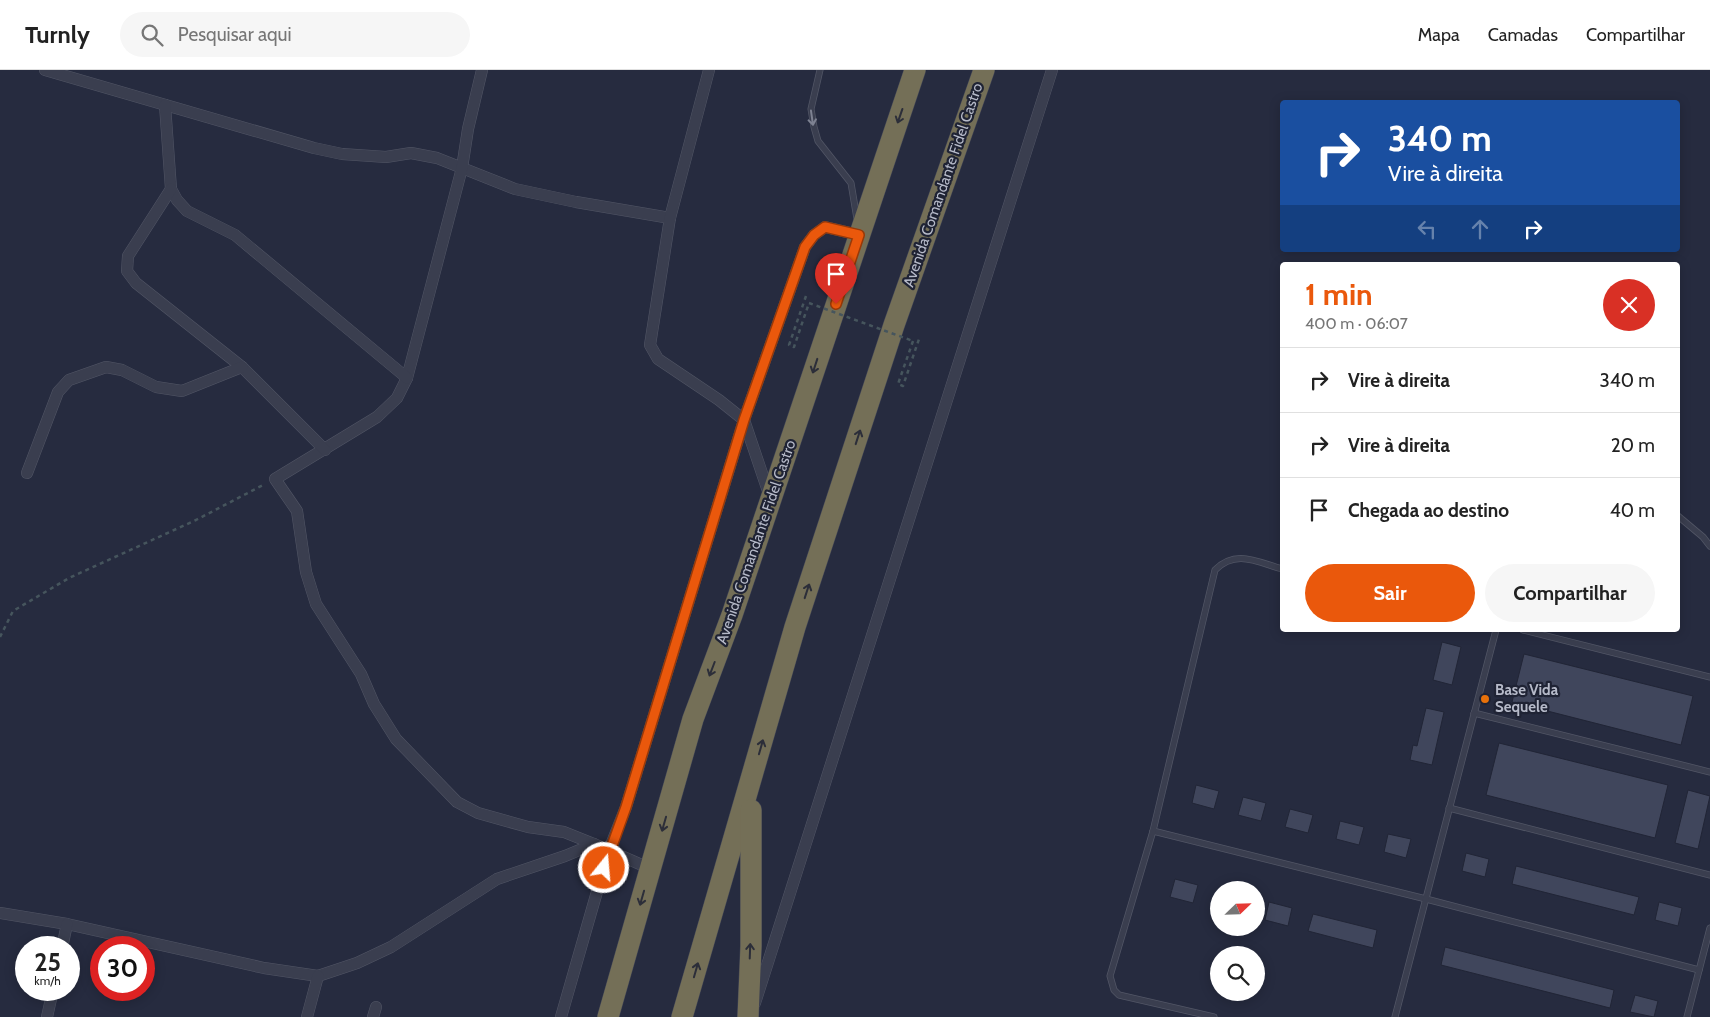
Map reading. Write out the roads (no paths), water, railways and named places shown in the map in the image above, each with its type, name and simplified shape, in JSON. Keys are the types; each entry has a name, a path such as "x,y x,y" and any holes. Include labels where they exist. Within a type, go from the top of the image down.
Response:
{"highway":[{"name":"Avenida Comandante Fidel Castro","path":"608,1017 693,719 732,615 915,70"},
{"name":"Avenida Comandante Fidel Castro","path":"682,1017 751,785 798,617 894,325 984,70"},
{"path":"749,1017 751,785"}],"street":[{"path":"45,70 342,154 386,157 410,153 437,158 515,189 608,208 670,218"},
{"path":"482,70 468,129 462,168 407,378 397,398 377,417 275,479 297,511 306,572 316,604 361,674 374,704 396,739 457,802 478,813 528,827 564,832 651,869"},
{"path":"709,70 670,218 650,345 658,359 719,400 744,420 771,499"},
{"path":"749,1017 1052,70"},
{"path":"165,105 172,189 177,200 187,211 235,235 407,378"},
{"path":"172,189 128,256 127,271 136,283 242,367 325,450"},
{"path":"561,1017 609,850 626,807 744,420 805,247 814,235 825,227 859,235"},
{"path":"27,473 58,392 69,380 106,367 122,370 156,387 182,391 242,367"},
{"path":"0,912 66,924 264,968 318,976 357,963 391,947 497,879 594,844"},
{"path":"64,936 66,924"},
{"path":"307,1017 318,976"},
{"path":"47,1017 51,1001"}],"lane":[{"path":"820,70 811,109 814,126 818,141 851,183 859,235"},
{"path":"1680,518 1703,537 1710,546"},
{"path":"1214,1017 1126,997 1114,990 1111,985 1110,976 1152,832 1215,570 1225,560 1237,557 1280,568"},
{"path":"1395,1017 1495,632"},
{"path":"1531,632 1710,676"},
{"path":"1474,713 1710,772"},
{"path":"1449,808 1710,875"},
{"path":"1152,832 1426,899 1700,970"},
{"path":"1688,1017 1710,928"}],"place":[{"name":"Base Vida Sequele","path":"1485,699"}]}
